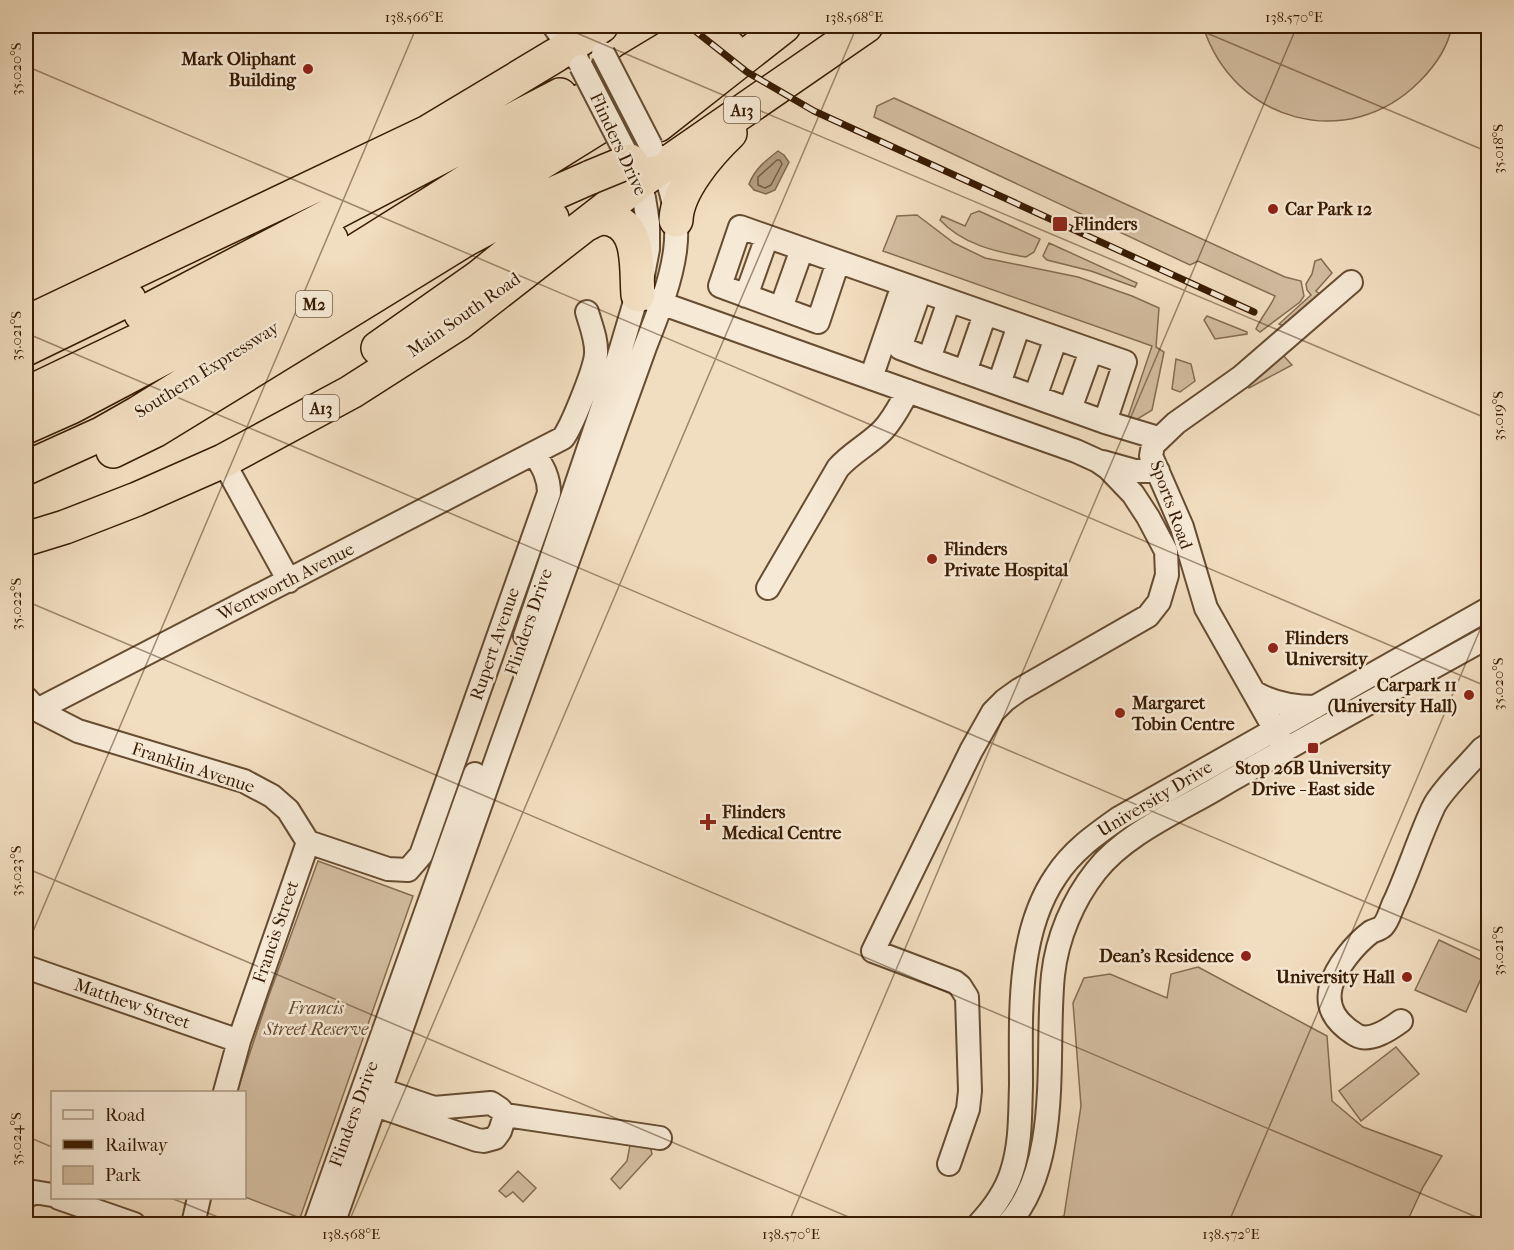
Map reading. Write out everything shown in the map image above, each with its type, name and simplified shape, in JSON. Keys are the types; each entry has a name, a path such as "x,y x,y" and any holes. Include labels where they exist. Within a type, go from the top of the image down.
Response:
{"highway":[{"name":"Southern Expressway","path":"26,427 71,407 226,325 352,253 470,179 616,113 702,26"},
{"name":"Southern Expressway","path":"26,468 101,434 138,413 616,113 764,26"},
{"path":"28,385 208,307 616,113 784,26"},
{"name":"Main South Road","path":"26,323 428,132 616,113 823,54 866,26"},
{"path":"676,220 678,204 686,189 717,147 823,54"},
{"path":"26,517 175,459 273,410 344,370 413,325 479,277 546,209 616,113"},
{"name":"Main South Road","path":"26,539 65,527 137,499 223,460 351,392 459,323 587,224 616,113"},
{"path":"26,349 162,282 308,202 428,132"},
{"path":"26,488 95,460 156,430 465,240 546,209"},
{"path":"587,224 606,218 618,221 629,231 650,299"}],"street":[{"name":"Flinders Drive","path":"543,629 552,558 592,435 650,299 674,266 676,220 673,199 616,113"},
{"name":"Flinders Drive","path":"333,1224 371,1095 464,829 543,629 650,299 646,262 649,240 616,113"},
{"path":"838,262 818,322 720,286 740,227 1125,362 1114,425"},
{"path":"781,308 802,249"},
{"name":"Sports Road","path":"1281,739 1206,608 1182,527 1151,456 1153,445 1158,438 1241,376 1351,282"},
{"path":"871,378 912,288"},
{"path":"912,288 900,348 1114,425 1158,438"},
{"path":"650,299 1076,450 1098,461 1135,471 1158,471"},
{"path":"929,359 949,301"},
{"path":"563,438 596,357 595,338 587,312"},
{"path":"965,372 985,314"},
{"path":"999,384 1019,326"},
{"path":"1035,397 1056,338"},
{"path":"1070,409 1091,351"},
{"path":"768,588 838,468 847,458 881,433 892,420 908,391"},
{"path":"534,453 563,438 592,435"},
{"name":"Rupert Avenue","path":"308,842 395,871 408,870 414,866 421,855 549,494 549,482 545,470 534,453"},
{"name":"Wentworth Avenue","path":"31,704 289,581 534,453"},
{"path":"223,460 289,581"},
{"path":"949,1164 968,1109 970,1091 967,997 955,982 873,951 971,751 993,712 1005,699 1019,690 1142,621 1159,603 1167,575 1166,551 1148,517 1132,494 1098,461"},
{"path":"526,556 552,558"},
{"name":"University Drive","path":"1008,1224 1020,1212 1036,1173 1046,1133 1053,974 1059,944 1080,895 1097,870 1139,834 1281,739 1315,707 1488,609"},
{"name":"University Drive","path":"979,1224 1004,1191 1017,1152 1021,1102 1022,995 1025,965 1037,914 1056,875 1087,840 1119,818 1488,637"},
{"path":"1254,692 1266,700 1280,704 1315,707"},
{"name":"Franklin Avenue","path":"31,704 78,731 244,781 272,796 288,810 308,842"},
{"path":"1401,1021 1390,1030 1375,1036 1359,1037 1344,1027 1333,1015 1329,1002 1331,987 1338,969 1371,933 1383,926 1407,874 1434,805 1482,748 1488,745"},
{"name":"Francis Street","path":"225,1091 238,1041 308,842"},
{"name":"Matthew Street","path":"26,967 238,1041"},
{"name":"Flinders Drive","path":"315,1224 371,1095"},
{"path":"371,1095 434,1108 490,1103 501,1108 505,1115 495,1138 484,1141 371,1095"},
{"path":"505,1115 660,1138"},
{"path":"26,1197 34,1192 51,1195"},
{"path":"65,1199 134,1224"},
{"path":"193,1224 199,1199"}],"green space":[{"path":"1203,26 1452,26 1444,48 1431,69 1391,104 1360,117 1328,121 1296,117 1266,105 1239,85 1218,59"},
{"path":"894,98 1285,277 1301,281 1304,296 1300,302 1260,332 1256,329 1275,296 1198,261 1190,265 874,117 877,106"},
{"path":"979,211 1040,239 1034,252 1026,257 980,246 958,235 940,220 942,216 965,226 971,214"},
{"path":"917,215 954,243 985,258 1078,277 1159,308 1156,347 1164,352 1152,410 1136,420 1128,417 1152,346 883,251 897,216"},
{"path":"1049,243 1137,283 1135,287 1091,271 1047,260 1043,256"},
{"path":"1321,259 1332,273 1316,291 1324,298 1296,323 1279,324 1311,295 1306,284 1312,274 1315,261"},
{"path":"1207,316 1247,332 1247,334 1215,339 1204,320"},
{"path":"1282,354 1292,365 1249,388 1246,382"},
{"path":"1176,359 1191,364 1195,381 1180,392 1172,389"},
{"name":"Francis Street Reserve","path":"318,861 413,896 300,1218 246,1197 246,1091 237,1091 268,998"},
{"path":"1439,940 1488,963 1466,1012 1415,990"},
{"path":"1198,967 1327,1036 1332,1101 1363,1127 1442,1156 1423,1187 1406,1224 1034,1224 1064,1216 1081,1106 1073,1003 1084,978 1110,974 1167,998 1171,974"},
{"path":"1396,1047 1419,1074 1361,1121 1339,1091"},
{"path":"630,1145 650,1146 652,1154 620,1189 611,1179 627,1161"},
{"path":"518,1171 536,1188 523,1202 513,1192 506,1197 499,1191"}],"water":[{"path":"778,151 789,162 775,190 766,194 754,190 749,184 754,174"}],"railway":[{"path":"689,26 747,72 814,111 1254,312"}],"place":[{"name":"Mark Oliphant Building","path":"308,69"},
{"name":"Car Park 12","path":"1273,209"},
{"name":"Flinders","path":"1060,224"},
{"name":"Flinders Private Hospital","path":"932,559"},
{"name":"Flinders University","path":"1273,648"},
{"name":"Carpark 11 (University Hall)","path":"1469,695"},
{"name":"Margaret Tobin Centre","path":"1120,713"},
{"name":"Stop 26B University Drive - East side","path":"1313,748"},
{"name":"Flinders Medical Centre","path":"708,822"},
{"name":"Dean's Residence","path":"1246,956"},
{"name":"University Hall","path":"1407,977"}]}
